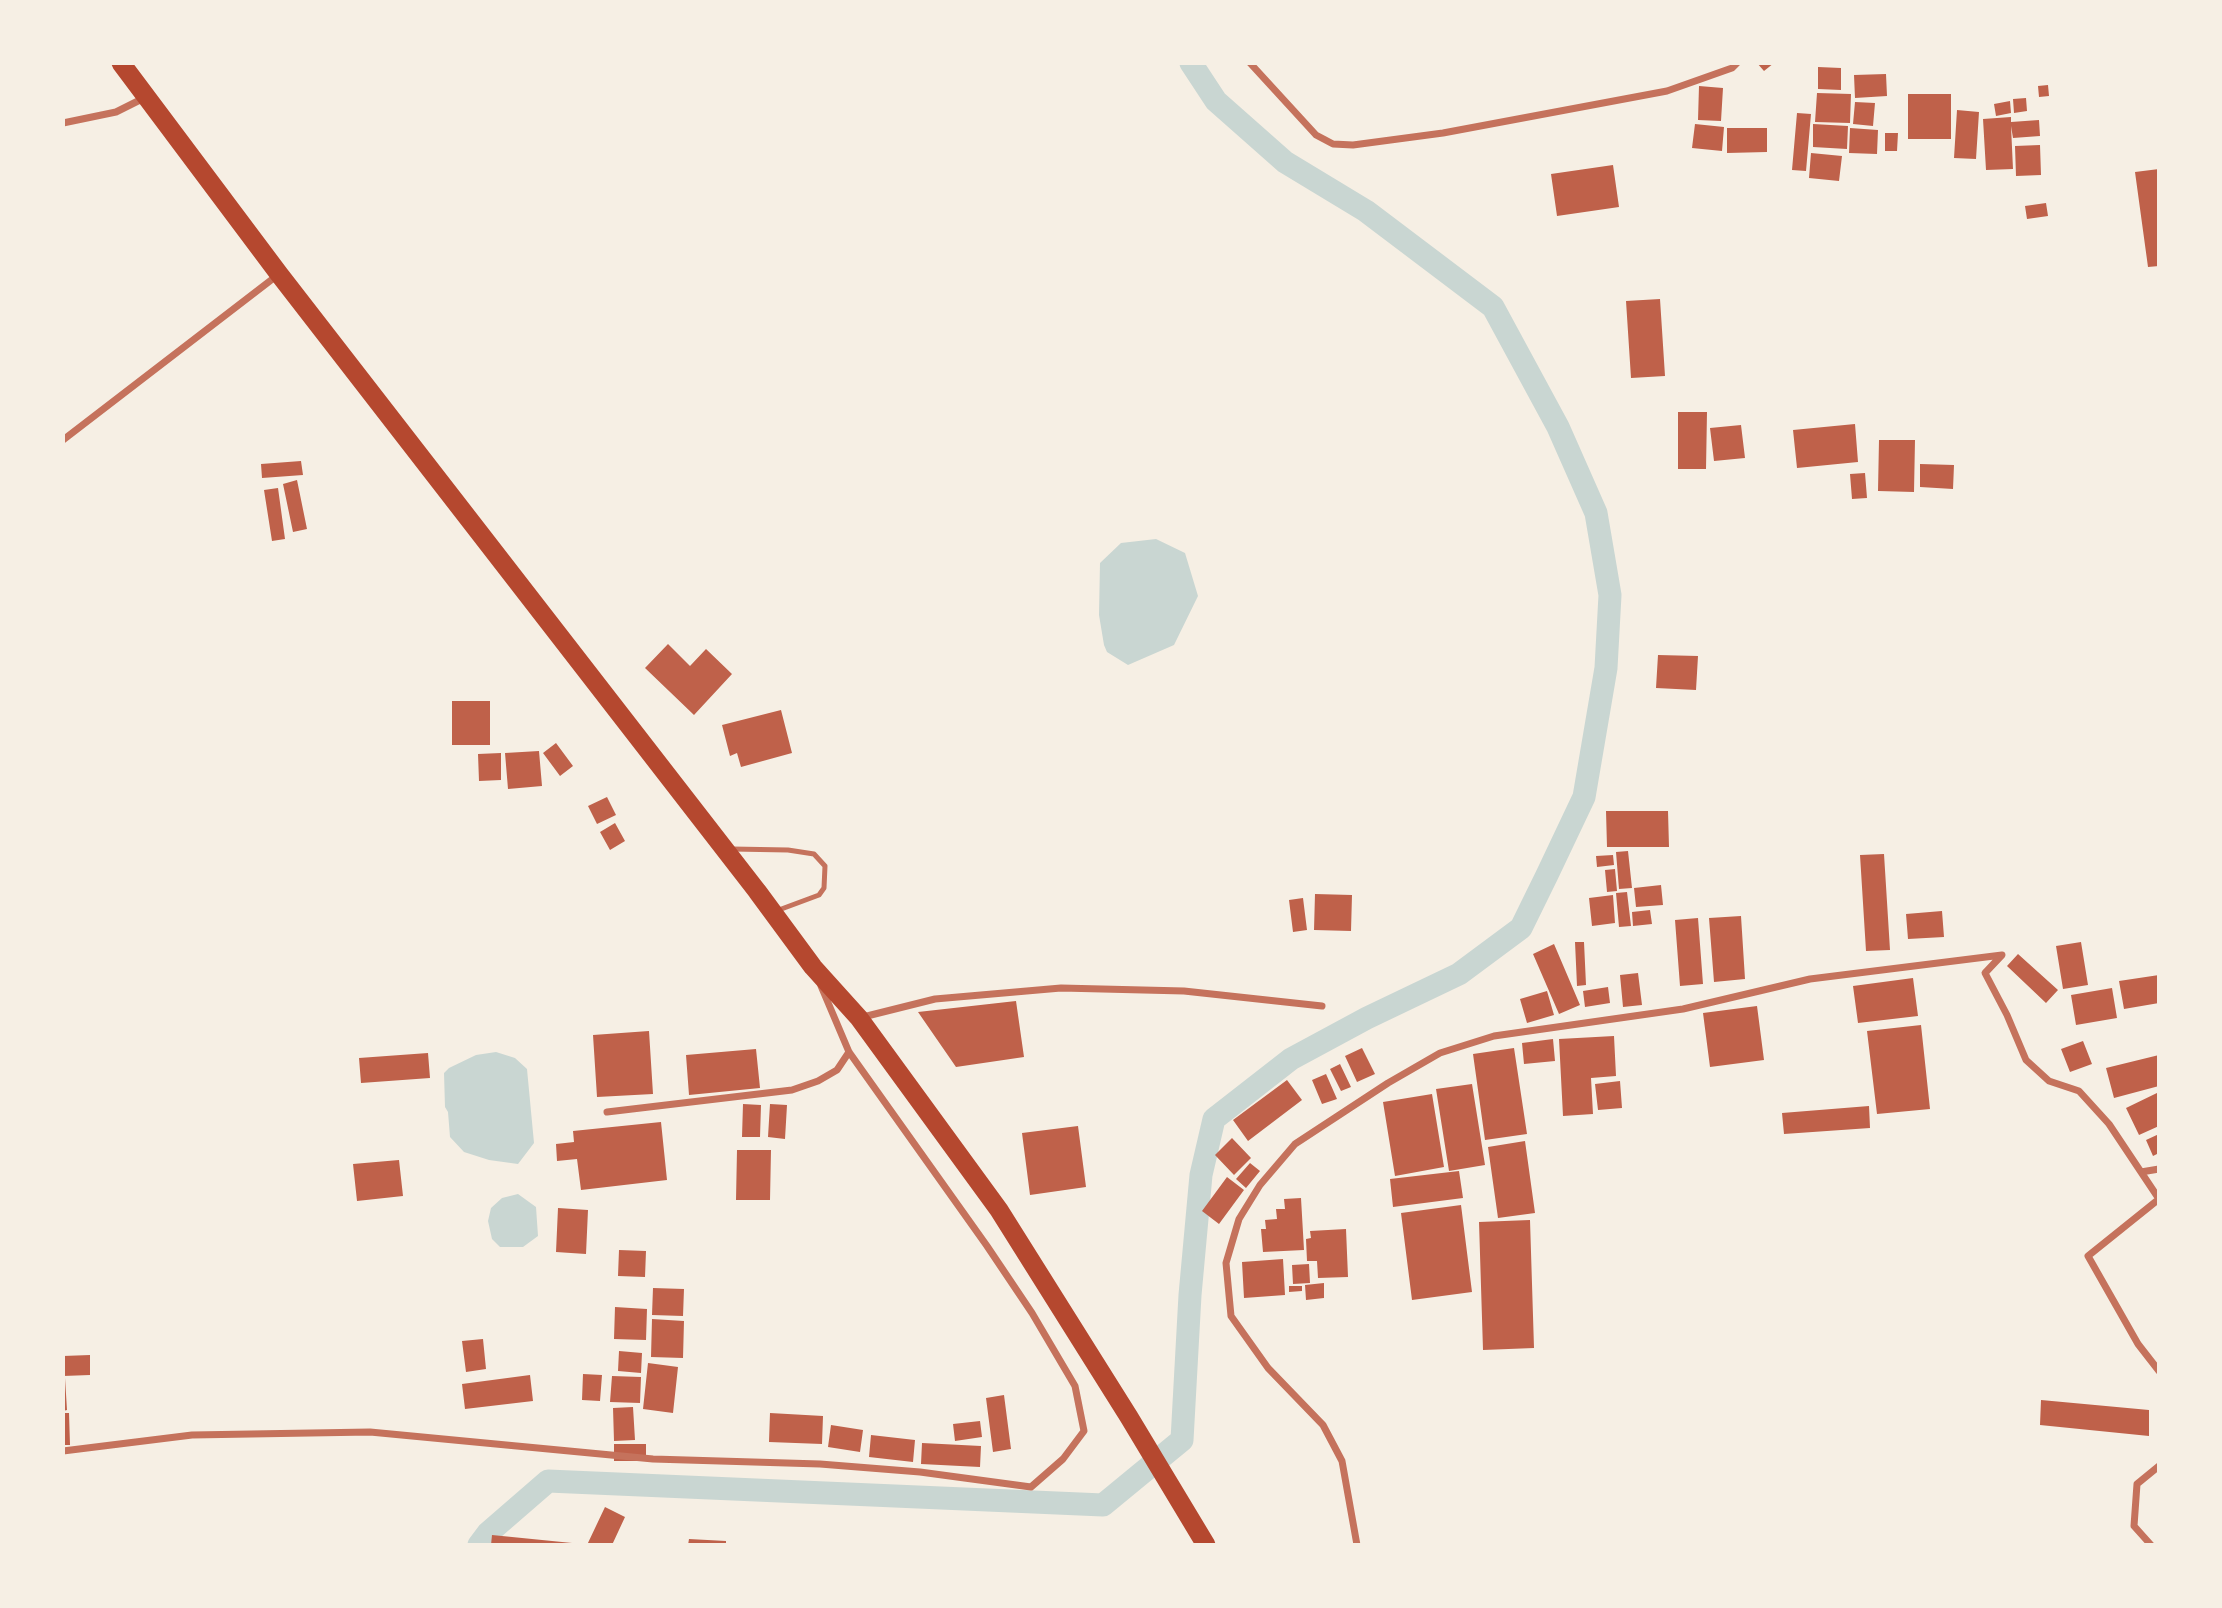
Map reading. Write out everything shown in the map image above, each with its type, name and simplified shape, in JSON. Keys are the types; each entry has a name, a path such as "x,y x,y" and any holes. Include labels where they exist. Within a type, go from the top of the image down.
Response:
{"highway":[{"path":"121,63 279,274 725,849 813,967 859,1018 999,1210 1206,1545"}],"street":[{"path":"1250,63 1316,135 1333,144 1353,145 1443,133 1667,91 1732,68 1737,63"},
{"path":"63,122 116,113 146,97"},
{"path":"63,440 279,274"},
{"path":"1357,1545 1342,1461 1323,1425 1268,1368 1231,1316 1226,1263 1239,1219 1259,1185 1295,1144 1388,1083 1440,1053 1494,1036 1683,1009 1810,979 2002,955 1985,973 2026,1060 2049,1081 2080,1091 2109,1124 2159,1199 2088,1256 2138,1343 2159,1371"},
{"path":"63,1451 192,1435 370,1432 653,1459 820,1464 920,1472 1031,1488 1063,1459 1084,1431 1075,1386 1032,1313 987,1246 849,1052 813,967"},
{"path":"859,1018 935,999 1061,988 1184,990 1322,1006"},
{"path":"607,1112 792,1090 818,1081 837,1070 849,1052"},
{"path":"2141,1172 2159,1169"},
{"path":"2151,1545 2134,1527 2137,1484 2159,1466"}],"lane":[{"path":"725,849 788,850 814,854 825,866 824,888 819,895 773,912"}],"shaded area":[{"path":"1156,539 1185,553 1198,596 1174,645 1128,665 1107,652 1104,645 1099,615 1100,563 1121,543"},
{"path":"496,1052 515,1058 527,1069 534,1143 518,1164 489,1160 464,1152 450,1137 448,1112 445,1107 444,1073 476,1055"},
{"path":"518,1194 536,1207 538,1236 523,1247 500,1247 492,1239 488,1221 491,1208 502,1198"}],"building":[{"path":"1757,63 1774,63 1764,71"},
{"path":"1818,67 1841,68 1841,90 1818,89"},
{"path":"1886,74 1887,96 1855,98 1854,75"},
{"path":"2048,85 2049,96 2039,97 2038,86"},
{"path":"1699,86 1723,88 1721,121 1698,120"},
{"path":"1817,93 1851,94 1850,123 1815,122"},
{"path":"1908,94 1951,94 1951,139 1908,139"},
{"path":"2026,98 2027,111 2014,113 2013,99"},
{"path":"2010,101 2011,113 1996,116 1994,104"},
{"path":"1855,102 1875,103 1873,126 1853,124"},
{"path":"1957,110 1979,112 1976,159 1954,158"},
{"path":"1797,113 1811,114 1806,171 1792,170"},
{"path":"2011,117 2011,122 2039,120 2040,136 2013,138 2011,126 2013,169 1986,170 1983,119"},
{"path":"1695,124 1724,127 1722,151 1692,148"},
{"path":"1813,124 1848,126 1847,149 1813,147"},
{"path":"1727,128 1767,128 1767,152 1727,153"},
{"path":"1850,128 1878,130 1877,154 1849,153"},
{"path":"1885,133 1898,133 1897,151 1885,151"},
{"path":"2040,145 2041,175 2016,176 2015,146"},
{"path":"1811,153 1842,156 1839,181 1809,178"},
{"path":"1613,165 1619,207 1557,216 1551,174"},
{"path":"2159,169 2159,266 2148,267 2135,172"},
{"path":"2046,203 2048,216 2027,219 2025,206"},
{"path":"1660,299 1665,376 1631,378 1626,301"},
{"path":"1678,412 1707,412 1706,469 1678,469"},
{"path":"1855,424 1858,462 1797,468 1793,430"},
{"path":"1741,425 1745,458 1714,461 1710,428"},
{"path":"1879,440 1915,440 1914,492 1878,491"},
{"path":"301,461 303,475 262,478 261,464"},
{"path":"1920,464 1954,465 1953,489 1920,487"},
{"path":"1865,473 1867,498 1852,499 1850,474"},
{"path":"297,480 307,529 293,532 283,484"},
{"path":"278,488 285,539 272,541 264,490"},
{"path":"668,644 690,666 706,649 732,674 694,715 645,668"},
{"path":"1658,655 1698,656 1696,690 1656,688"},
{"path":"452,701 490,701 490,745 452,745"},
{"path":"781,710 792,753 741,767 737,753 730,756 722,725"},
{"path":"556,743 573,766 560,776 543,753"},
{"path":"539,751 542,786 508,789 505,753"},
{"path":"501,753 501,780 479,781 478,754"},
{"path":"607,797 616,815 597,824 588,806"},
{"path":"1606,811 1668,811 1669,847 1607,847"},
{"path":"615,823 625,841 610,850 600,832"},
{"path":"1628,851 1632,888 1619,889 1616,852"},
{"path":"1884,854 1890,950 1866,951 1860,855"},
{"path":"1613,855 1614,865 1597,867 1596,856"},
{"path":"1615,869 1617,891 1607,892 1605,870"},
{"path":"1661,885 1663,905 1636,907 1634,888"},
{"path":"1627,892 1631,926 1619,927 1616,893"},
{"path":"1315,894 1352,895 1351,931 1314,930"},
{"path":"1613,895 1615,923 1592,926 1589,898"},
{"path":"1303,898 1307,930 1293,932 1289,900"},
{"path":"1650,910 1652,924 1633,926 1632,912"},
{"path":"1942,911 1944,937 1908,939 1906,914"},
{"path":"1741,916 1745,979 1714,982 1709,918"},
{"path":"1698,918 1703,984 1680,986 1675,920"},
{"path":"1575,942 1584,942 1586,985 1577,986"},
{"path":"2081,942 2088,985 2063,989 2056,946"},
{"path":"1554,944 1580,1005 1559,1014 1533,954"},
{"path":"2018,954 2058,990 2046,1003 2007,966"},
{"path":"1638,973 1642,1005 1623,1007 1620,975"},
{"path":"2159,975 2159,1003 2124,1009 2119,981"},
{"path":"1913,978 1918,1016 1858,1023 1853,986"},
{"path":"1608,987 1610,1003 1585,1007 1583,991"},
{"path":"2112,988 2117,1018 2076,1025 2071,995"},
{"path":"1547,991 1554,1015 1527,1023 1520,999"},
{"path":"1016,1001 1024,1057 956,1067 918,1012"},
{"path":"1757,1006 1764,1060 1710,1067 1703,1013"},
{"path":"1921,1025 1930,1109 1877,1114 1867,1031"},
{"path":"649,1031 653,1094 597,1097 593,1035"},
{"path":"1614,1036 1616,1076 1591,1078 1593,1114 1563,1116 1559,1039"},
{"path":"1553,1039 1555,1061 1524,1064 1522,1043"},
{"path":"2083,1041 2092,1064 2070,1072 2061,1049"},
{"path":"1362,1048 1375,1074 1357,1082 1345,1056"},
{"path":"1514,1048 1527,1134 1485,1140 1473,1054"},
{"path":"756,1049 760,1088 689,1095 686,1055"},
{"path":"428,1053 430,1078 361,1083 359,1058"},
{"path":"2159,1055 2159,1086 2114,1098 2106,1068"},
{"path":"1340,1064 1351,1087 1341,1091 1330,1069"},
{"path":"1326,1074 1337,1099 1322,1104 1312,1080"},
{"path":"1287,1080 1302,1100 1248,1141 1233,1120"},
{"path":"1620,1081 1622,1108 1598,1110 1595,1084"},
{"path":"1472,1084 1485,1165 1449,1171 1436,1089"},
{"path":"2159,1092 2159,1126 2139,1135 2126,1108"},
{"path":"1432,1094 1444,1167 1395,1176 1383,1102"},
{"path":"743,1104 761,1105 760,1137 742,1137"},
{"path":"770,1104 787,1105 785,1139 768,1137"},
{"path":"1869,1106 1870,1128 1784,1134 1782,1113"},
{"path":"661,1122 667,1180 581,1190 577,1159 557,1161 556,1144 574,1142 573,1131"},
{"path":"1078,1126 1086,1187 1030,1195 1022,1133"},
{"path":"2159,1134 2159,1153 2153,1156 2146,1140"},
{"path":"1232,1138 1251,1158 1234,1175 1215,1155"},
{"path":"1525,1141 1535,1213 1498,1218 1488,1147"},
{"path":"737,1150 771,1150 770,1200 736,1200"},
{"path":"399,1160 403,1196 357,1201 353,1164"},
{"path":"1250,1163 1260,1171 1246,1188 1236,1179"},
{"path":"1459,1171 1463,1198 1393,1207 1390,1179"},
{"path":"1227,1177 1244,1190 1219,1224 1202,1211"},
{"path":"1301,1198 1304,1250 1263,1252 1261,1229 1266,1229 1265,1220 1277,1219 1276,1209 1285,1209 1284,1199"},
{"path":"1461,1205 1472,1292 1412,1300 1401,1213"},
{"path":"558,1208 588,1210 586,1254 556,1252"},
{"path":"1530,1220 1534,1348 1483,1350 1479,1222"},
{"path":"1346,1229 1348,1277 1318,1278 1317,1261 1307,1261 1306,1239 1311,1238 1310,1231"},
{"path":"619,1250 646,1251 645,1277 618,1276"},
{"path":"1283,1259 1285,1295 1244,1298 1242,1262"},
{"path":"1309,1264 1310,1283 1293,1284 1292,1265"},
{"path":"1324,1283 1324,1298 1306,1300 1305,1285"},
{"path":"1289,1286 1302,1286 1302,1291 1289,1292"},
{"path":"653,1288 684,1289 683,1316 652,1315"},
{"path":"615,1307 647,1309 646,1340 614,1339"},
{"path":"652,1319 684,1321 683,1358 651,1357"},
{"path":"483,1339 486,1369 466,1372 462,1341"},
{"path":"619,1351 642,1353 641,1373 618,1371"},
{"path":"90,1355 90,1375 63,1376 63,1356"},
{"path":"648,1363 678,1367 673,1413 643,1409"},
{"path":"583,1374 602,1375 600,1401 582,1400"},
{"path":"530,1375 533,1401 465,1409 462,1384"},
{"path":"612,1376 641,1377 640,1403 610,1402"},
{"path":"63,1378 67,1410 63,1411"},
{"path":"1004,1395 1011,1449 993,1452 986,1398"},
{"path":"2041,1400 2149,1410 2149,1436 2040,1425"},
{"path":"633,1407 635,1440 614,1441 613,1408"},
{"path":"63,1413 69,1413 70,1445 63,1445"},
{"path":"770,1413 823,1416 822,1444 769,1442"},
{"path":"980,1421 982,1437 955,1441 953,1424"},
{"path":"831,1425 863,1430 860,1452 828,1447"},
{"path":"871,1435 915,1440 913,1462 869,1457"},
{"path":"922,1443 981,1446 980,1467 921,1464"},
{"path":"614,1444 646,1444 646,1461 614,1461"},
{"path":"605,1507 625,1517 612,1545 587,1545"},
{"path":"492,1535 572,1543 572,1545 491,1545"},
{"path":"689,1539 726,1541 726,1545 688,1545"}],"waterway":[{"path":"479,1545 488,1533 548,1481 1103,1505 1182,1440 1190,1295 1201,1175 1214,1119 1291,1059 1367,1018 1459,974 1521,928 1547,875 1584,797 1606,668 1610,595 1596,513 1558,427 1493,307 1366,211 1285,162 1216,101 1191,63"}]}
